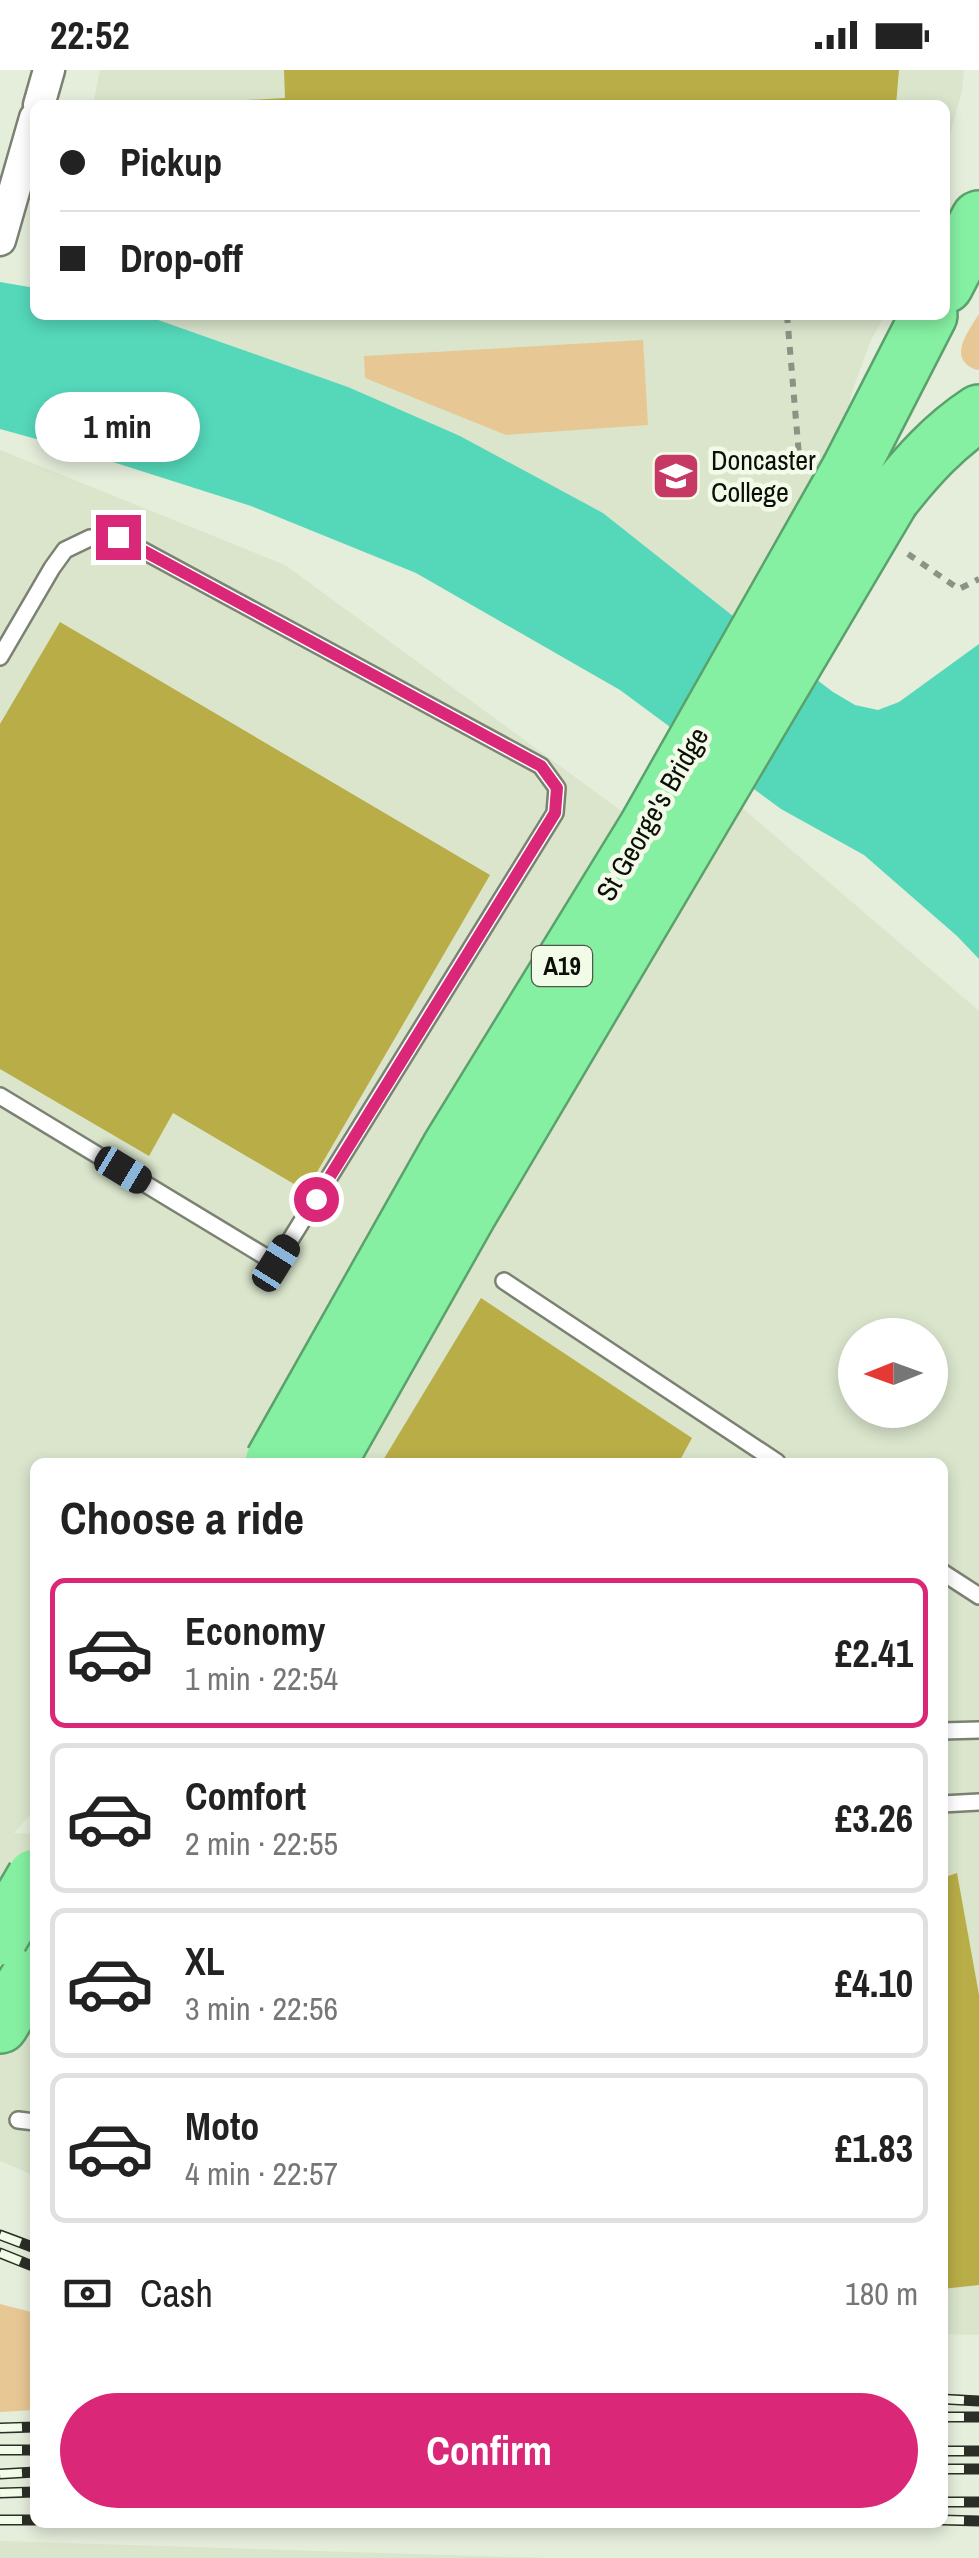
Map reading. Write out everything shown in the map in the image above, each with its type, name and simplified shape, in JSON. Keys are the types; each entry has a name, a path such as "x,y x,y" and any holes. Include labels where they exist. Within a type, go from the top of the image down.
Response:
{"highway":[{"path":"950,275 979,218"},
{"name":"St George's Bridge","path":"330,1458 871,484 928,320"},
{"name":"St George's Bridge","path":"275,1458 450,1148 646,829 871,484 924,460 958,426 979,413"},
{"path":"0,1937 30,1886"},
{"path":"0,2025 30,1975"}],"street":[{"path":"40,100 49,70"},
{"path":"0,240 30,135"}],"lane":[{"path":"0,657 65,550 90,538 118,537 541,766 557,788 555,813 276,1263 0,1096"},
{"path":"504,1281 772,1458"},
{"path":"948,1576 979,1596"},
{"path":"948,1731 979,1730"},
{"path":"948,1804 979,1802"},
{"path":"0,1892 30,1895"},
{"path":"18,2120 30,2121"}],"shaded area":[{"path":"100,70 964,70 950,135 950,100 94,100"},
{"path":"979,314 977,370 968,365 961,352"},
{"name":"Doncaster College","path":"158,320 882,320 853,389 840,440 733,616 603,513 348,387"},
{"path":"643,340 648,425 506,435 365,378 364,356"},
{"path":"0,450 285,565 646,829 275,1458 30,1458 30,1815 14,1833 30,1834 30,2174 0,2161"},
{"path":"726,794 979,1011 979,2335 948,2334 948,1458 328,1458"},
{"path":"0,2304 30,2312 30,2410 0,2412"},
{"path":"0,2541 545,2558 0,2558"}],"water":[{"path":"0,282 30,287 30,320 158,320 348,387 460,436 603,513 733,616 855,705 878,710 899,702 979,644 979,959 864,855 781,809 620,690 416,573 251,506 0,429"}],"building":[{"path":"284,70 899,70 896,100 248,100 285,98"},
{"path":"60,622 490,875 306,1191 173,1113 149,1156 0,1069 0,724"},
{"path":"481,1298 692,1438 681,1458 384,1458"},
{"path":"957,1873 979,1995 979,2285 948,2288 948,1876"}],"railway":[{"path":"0,2235 30,2246"},
{"path":"0,2253 30,2265"},
{"path":"948,2399 979,2401"},
{"path":"948,2417 979,2417"},
{"path":"0,2428 30,2427"},
{"path":"0,2450 30,2450"},
{"path":"948,2451 979,2451"},
{"path":"948,2469 979,2469"},
{"path":"0,2474 30,2472"},
{"path":"0,2493 30,2492"},
{"path":"948,2502 979,2502"},
{"path":"0,2520 30,2520"},
{"path":"948,2520 979,2521"}],"place":[{"name":"Doncaster College","path":"676,476"}],"route":[{"path":"118,537 541,766 557,788 555,813 316,1199"}]}
